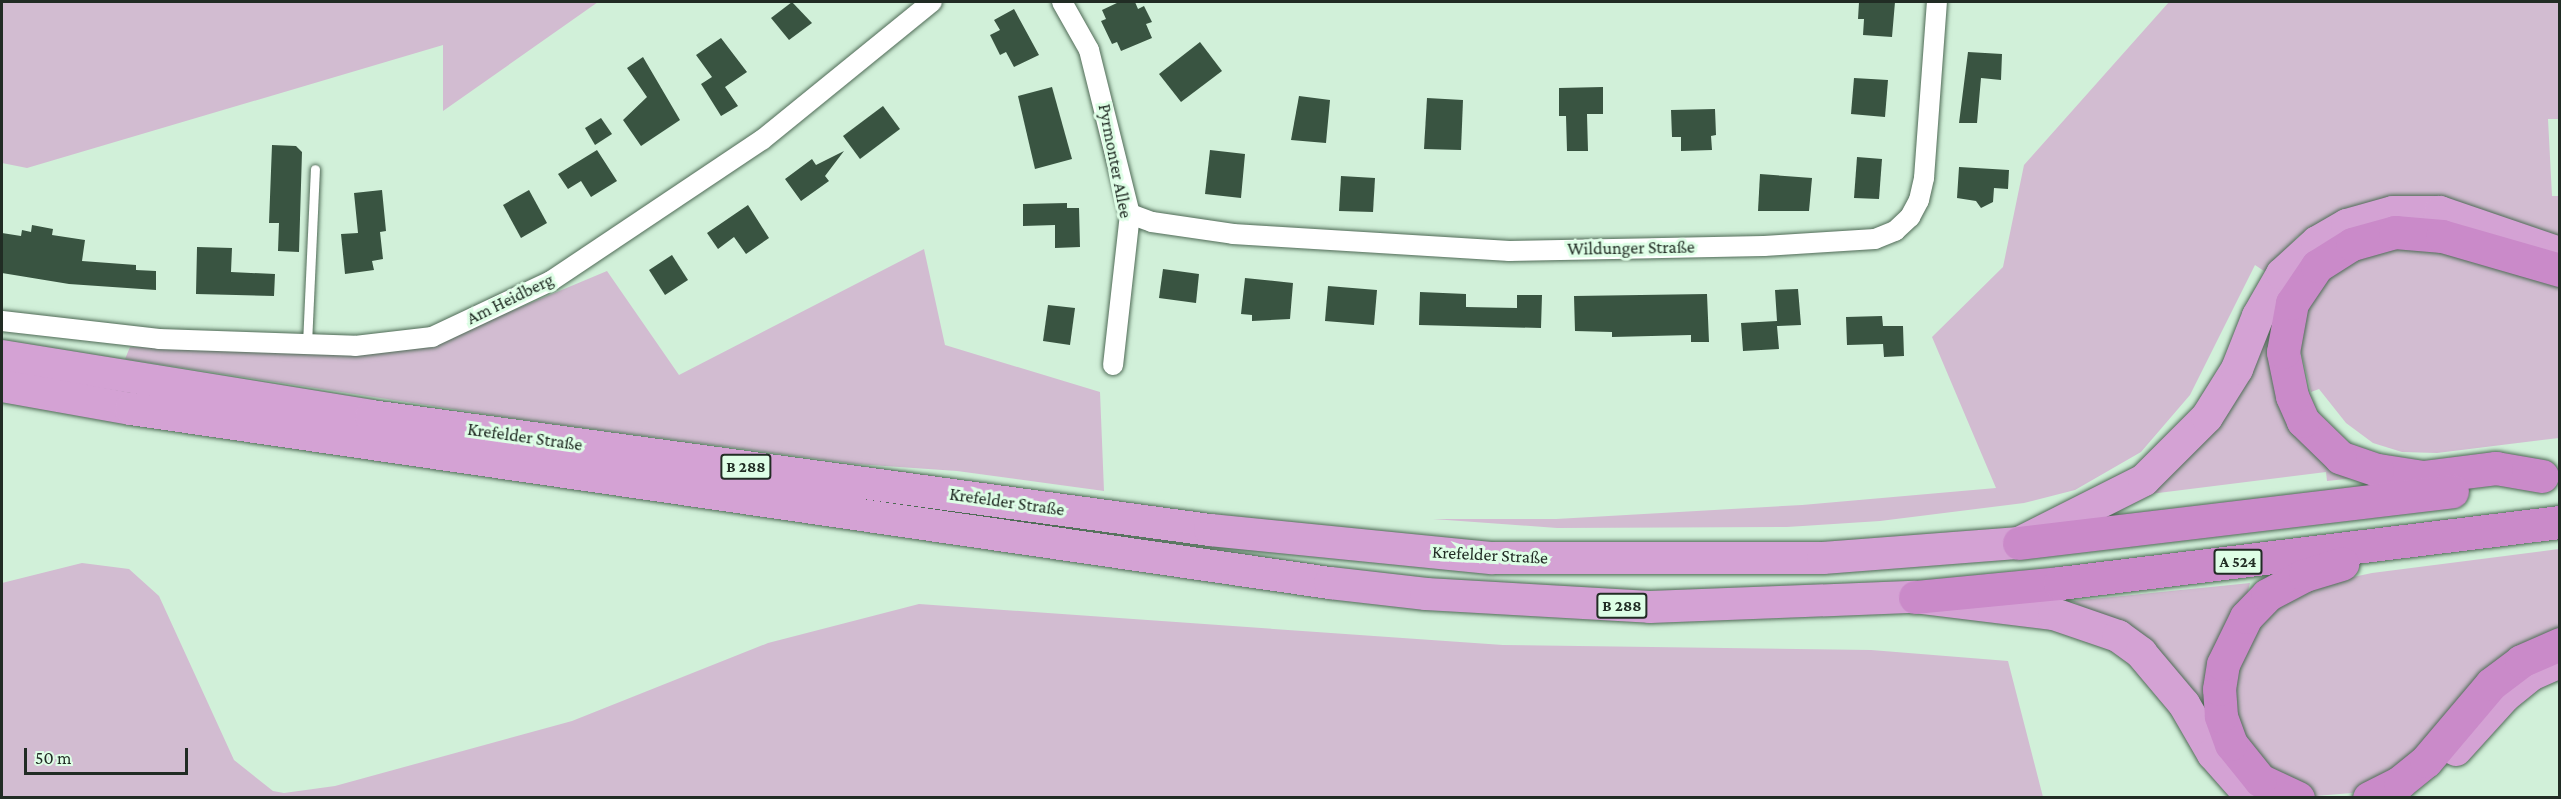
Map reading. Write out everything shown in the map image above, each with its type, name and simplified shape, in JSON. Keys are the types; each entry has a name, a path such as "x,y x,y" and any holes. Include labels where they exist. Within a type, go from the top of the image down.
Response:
{"highway":[{"path":"2019,543 2144,480 2173,455 2207,417 2237,369 2258,316 2282,274 2317,242 2347,225 2393,212 2440,212 2559,253"},
{"path":"2551,475 2496,468 2423,477 2378,470 2340,457 2303,421 2292,396 2283,352 2292,303 2317,266 2352,244 2395,232 2442,236 2559,270"},
{"name":"Krefelder Straße","path":"2,356 371,416 1210,530 1358,546 1493,558 1654,560 1822,558 2019,543"},
{"name":"Krefelder Straße","path":"2,386 131,409 1351,586 1650,608 1915,597 2054,614 2118,636 2164,676 2213,754 2252,798"},
{"path":"2019,543 2413,497 2551,475"},
{"name":"A 524","path":"1915,597 2421,541 2559,522"},
{"path":"2298,798 2260,780 2231,744 2221,716 2219,689 2233,639 2246,617 2266,595 2306,575 2421,541"},
{"path":"2369,798 2400,782 2426,761 2491,684 2521,661 2559,644"},
{"path":"2406,798 2441,768 2505,696 2531,675 2559,662"}],"street":[{"name":"Am Heidberg","path":"2,321 159,339 355,346 432,337 551,281 762,140 932,2"},
{"name":"Pyrmonter Allee","path":"1062,2 1089,50 1130,214 1113,365"},
{"name":"Wildunger Straße","path":"1130,214 1152,222 1233,234 1509,250 1764,246 1875,239 1895,231 1910,217 1919,200 1924,178 1937,2"}],"lane":[{"path":"307,344 315,169"}],"shaded area":[{"path":"2,2 598,2 443,111 443,45 27,168 2,163"},
{"path":"2169,2 2559,2 2559,119 2548,119 2552,196 2559,196 2559,245 2391,197 2334,214 2297,237 2267,273 2255,265 2190,395 2141,452 2075,490 2024,503 1880,521 1787,527 1557,528 1433,519 1556,519 1802,505 1996,488 1932,337 2003,267 2024,165"},
{"path":"2426,245 2559,282 2559,438 2437,453 2402,452 2373,443 2346,423 2319,389 2311,392 2299,343 2309,307 2327,280 2338,269 2370,251"},
{"path":"924,249 945,345 1100,392 1104,491 957,471 856,464 518,419 125,359 130,347 357,353 423,348 607,271 679,375"},
{"path":"2272,308 2272,381 2289,429 2325,465 2355,478 2327,481 2326,472 2134,496"},
{"path":"2559,549 2559,634 2383,779 2352,793 2316,796 2275,780 2251,751 2230,699 2236,663 2265,616 2289,599 2320,584 2372,573"},
{"path":"82,563 129,569 159,596 234,760 273,791 284,793 335,786 572,721 768,643 919,604 1503,645 1871,650 2008,661 2043,797 2,797 2,583"},
{"path":"2250,583 2213,729 2126,631 2072,601"}],"building":[{"path":"792,2 812,23 789,40 771,18"},
{"path":"1119,2 1135,2 1138,9 1144,6 1152,22 1146,24 1152,38 1121,51 1117,42 1112,44 1101,21 1106,19 1102,10"},
{"path":"1859,2 1895,2 1892,37 1863,35 1864,19 1858,19"},
{"path":"1014,9 1039,55 1014,67 1006,52 1000,55 990,35 1000,30 994,20"},
{"path":"721,38 747,72 725,87 738,106 721,116 701,84 712,77 696,55"},
{"path":"1200,42 1222,71 1181,102 1159,74"},
{"path":"1968,52 2002,54 2001,80 1981,78 1977,123 1959,123"},
{"path":"643,57 680,120 641,146 623,120 647,97 627,68"},
{"path":"1854,78 1888,80 1885,117 1851,114"},
{"path":"1052,87 1072,159 1035,169 1018,96"},
{"path":"1603,87 1603,114 1587,114 1588,151 1567,151 1566,116 1559,116 1559,88"},
{"path":"1299,96 1330,100 1326,143 1291,140"},
{"path":"1427,98 1463,100 1461,150 1424,149"},
{"path":"883,106 900,129 860,159 843,136"},
{"path":"1715,109 1716,135 1711,136 1712,150 1681,151 1681,137 1672,137 1671,110"},
{"path":"601,118 612,134 595,145 585,128"},
{"path":"272,145 296,146 302,152 299,252 278,251 279,223 269,223"},
{"path":"597,150 617,181 591,197 581,181 568,189 558,174"},
{"path":"1210,150 1245,154 1241,198 1205,194"},
{"path":"844,151 825,176 829,181 801,201 785,179 812,159 816,165"},
{"path":"1857,157 1882,159 1879,199 1854,198"},
{"path":"1959,167 2009,170 2008,189 1994,188 1993,202 1981,208 1976,201 1957,198"},
{"path":"1760,174 1812,178 1809,211 1758,211"},
{"path":"1341,176 1375,178 1373,212 1339,211"},
{"path":"382,190 386,231 380,232 383,259 372,261 374,270 345,274 341,234 358,233 354,193"},
{"path":"529,190 547,223 521,238 503,205"},
{"path":"1067,203 1067,208 1079,208 1080,247 1055,248 1055,225 1023,226 1023,204"},
{"path":"748,205 769,238 746,254 734,237 718,249 707,233"},
{"path":"32,225 53,229 52,235 85,240 82,261 136,265 136,270 156,271 156,290 69,284 2,273 2,233 21,236 22,230 31,232"},
{"path":"197,247 232,248 231,272 275,274 274,296 196,294"},
{"path":"672,255 688,280 665,295 649,270"},
{"path":"1163,269 1199,274 1196,303 1159,298"},
{"path":"1245,278 1293,283 1290,319 1252,321 1252,315 1241,314"},
{"path":"1328,286 1377,290 1374,325 1325,321"},
{"path":"1798,289 1801,325 1777,326 1779,349 1743,351 1741,323 1777,321 1775,290"},
{"path":"1420,292 1466,294 1466,307 1517,308 1517,295 1542,295 1541,328 1419,325"},
{"path":"1707,294 1709,342 1691,342 1691,335 1612,337 1612,332 1575,331 1574,296"},
{"path":"1048,305 1075,308 1070,345 1043,341"},
{"path":"1882,316 1883,326 1903,326 1904,356 1884,357 1883,344 1847,345 1846,317"}]}
